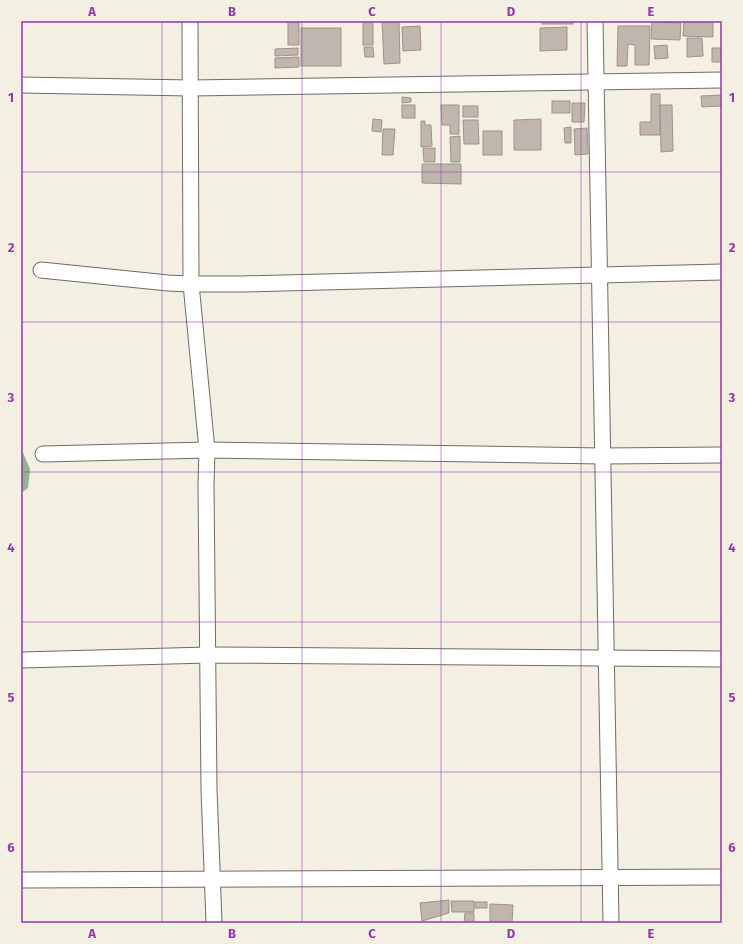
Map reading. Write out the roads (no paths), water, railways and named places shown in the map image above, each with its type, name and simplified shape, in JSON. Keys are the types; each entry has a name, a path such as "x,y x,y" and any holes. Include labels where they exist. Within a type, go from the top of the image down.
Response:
{"street":[{"path":"190,21 191,284 207,450 206,485 210,790 214,923"},
{"path":"595,21 611,923"},
{"path":"21,85 191,88 722,80"},
{"path":"41,270 133,280 191,284 722,272"},
{"path":"43,454 207,450 603,456 722,455"},
{"path":"21,660 208,654 722,658"},
{"path":"21,880 722,877"}]}
